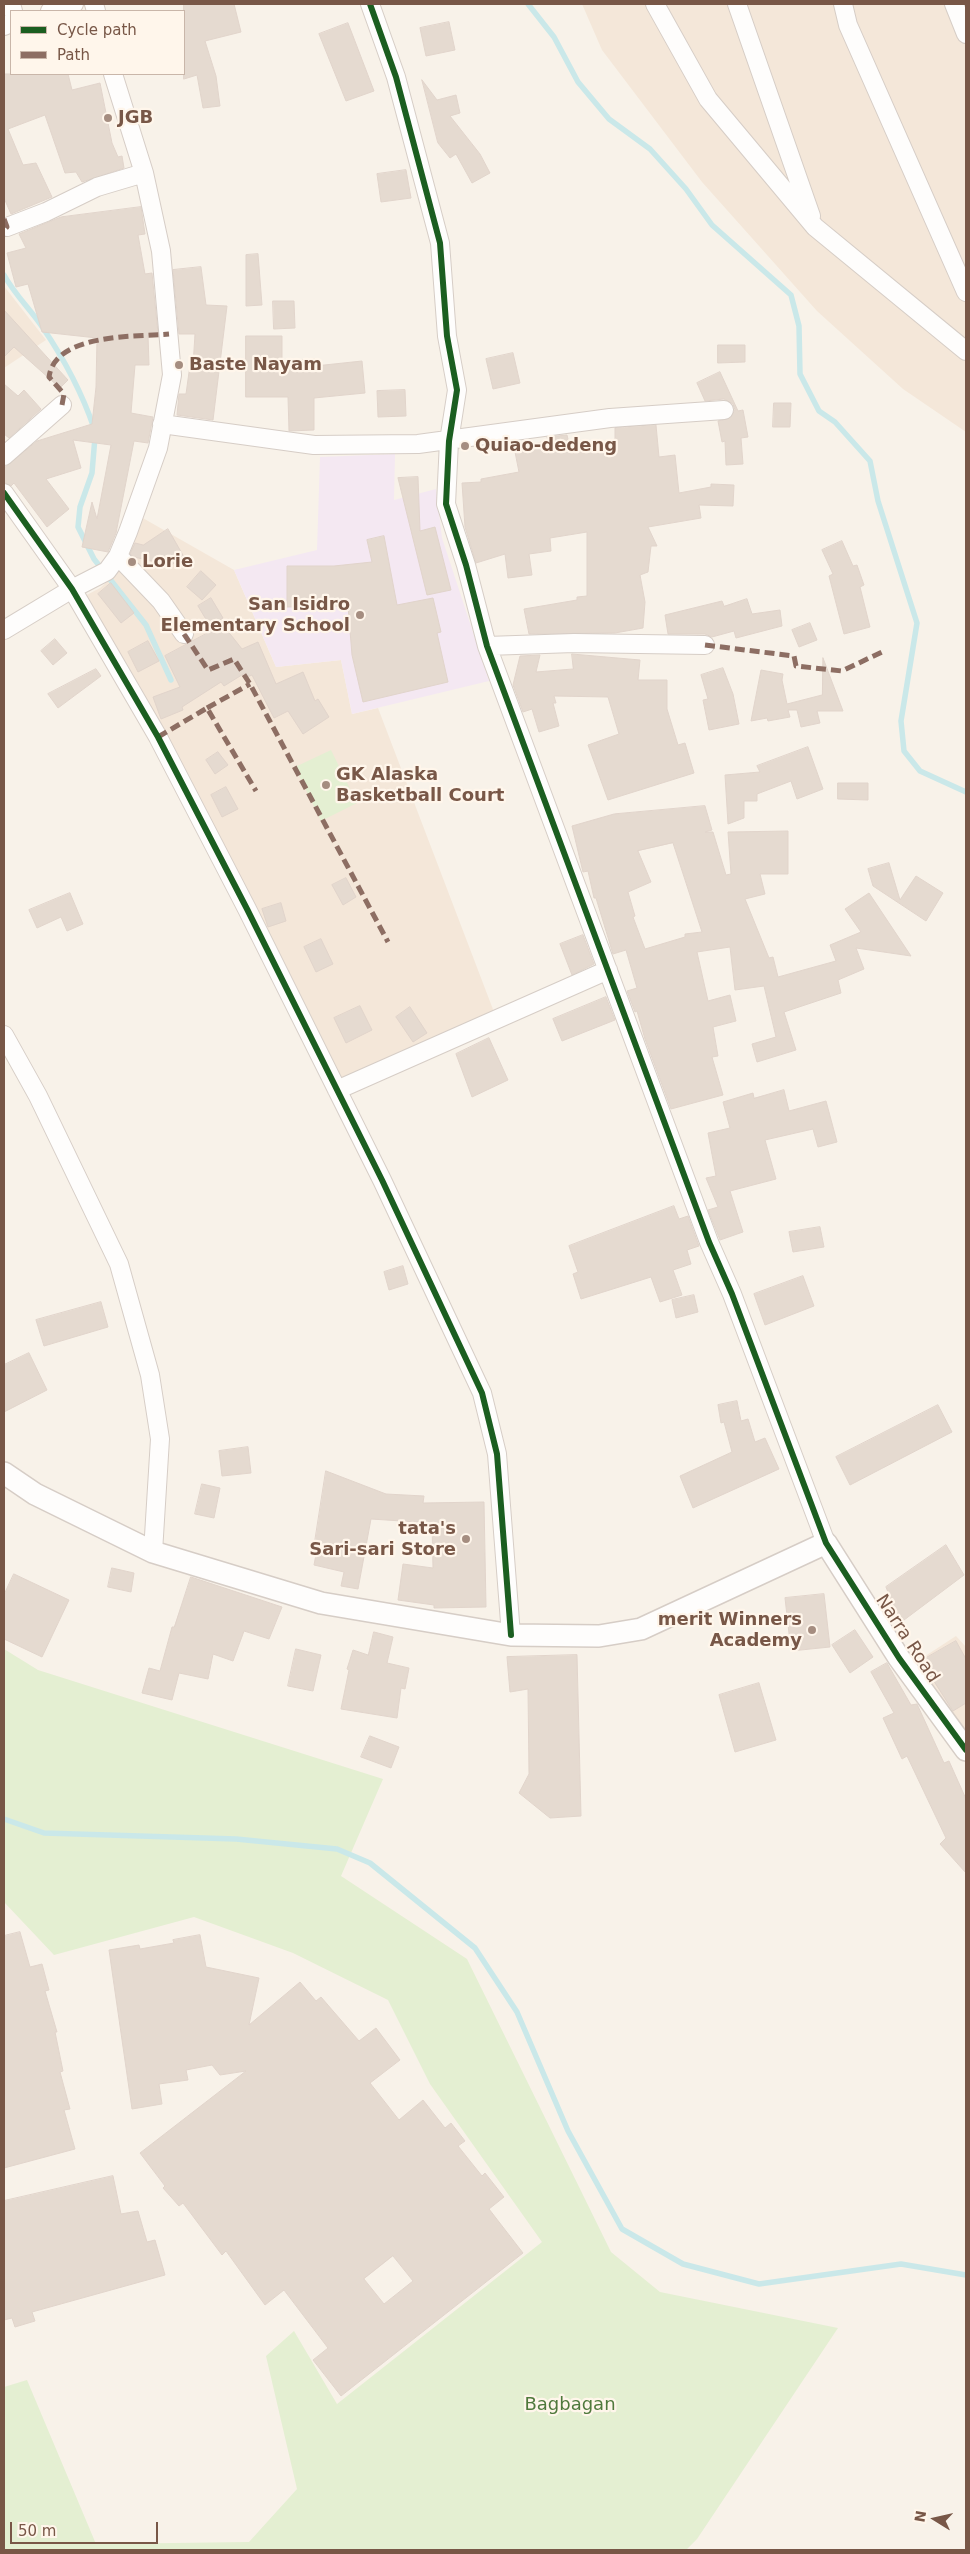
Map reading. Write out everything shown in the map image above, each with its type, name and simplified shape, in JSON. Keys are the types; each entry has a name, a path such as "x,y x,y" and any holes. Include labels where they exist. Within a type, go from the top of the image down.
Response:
{"street":[{"path":"53,10 74,4"},
{"path":"4,1473 35,1494 153,1552 321,1603 511,1635 599,1636 641,1629 826,1543 732,1294 709,1242 487,646 466,564 446,504 448,441 457,390 447,336 440,243 396,77 370,4"},
{"path":"656,4 708,99 815,227 966,351"},
{"path":"737,4 815,227"},
{"path":"843,4 848,25 902,151 966,292"},
{"path":"954,4 966,34"},
{"path":"4,630 72,589 103,573 118,556 158,448 172,375 161,251 144,173 113,75"},
{"path":"7,227 97,188 144,173"},
{"path":"4,456 62,405"},
{"path":"162,424 314,446 418,444 610,418 724,410"},
{"path":"4,493 72,589 158,737 247,909 337,1090 443,1307 482,1393 498,1454 511,1635"},
{"path":"118,556 161,601 184,634"},
{"path":"487,646 574,643 705,645"},
{"path":"337,1090 608,970"},
{"path":"4,1035 38,1096 120,1264 150,1375 160,1439 153,1552"},
{"name":"Narra Road","path":"826,1543 899,1658 966,1750"}],"shaded area":[{"path":"582,4 966,4 966,432 903,389 817,311 702,182 602,50"},
{"path":"4,286 46,340 4,368"},
{"name":"San Isidro Elementary School","path":"395,454 394,500 436,489 442,538 489,681 352,714 341,660 276,667 234,570 317,550 320,457"},
{"path":"141,517 234,570 276,667 341,660 352,714 378,708 494,1012 339,1085 79,599 100,588 108,581"},
{"path":"956,1636 966,1647 966,1750 913,1664"}],"green space":[{"name":"GK Alaska Basketball Court","path":"331,750 357,803 321,821 295,767"},
{"name":"Bagbagan","path":"4,1649 38,1670 383,1779 341,1876 467,1959 611,2252 660,2292 838,2328 697,2539 686,2550 4,2550 4,2387 27,2380 96,2544 249,2542 297,2489 266,2356 294,2331 337,2404 542,2242 430,2084 388,2000 293,1953 194,1917 54,1955 4,1902"}],"building":[{"path":"184,4 234,4 241,32 205,41 216,76 220,106 203,108 197,75 184,79"},
{"path":"449,22 455,50 426,56 420,28"},
{"path":"348,23 374,91 346,101 319,34"},
{"path":"4,74 68,75 72,90 100,83 112,143 118,157 122,156 124,168 82,182 76,172 65,173 45,115 8,129 23,165 36,163 52,197 11,214 4,198"},
{"path":"422,80 437,100 456,95 460,113 450,116 480,154 490,173 472,183 456,154 450,158 438,143"},
{"path":"406,170 411,198 381,202 377,174"},
{"path":"141,207 145,234 138,235 145,274 152,273 158,333 148,335 149,365 135,365 131,413 153,417 148,443 134,441 116,533 108,552 82,547 92,502 97,519 111,445 73,440 81,468 46,479 69,509 47,527 14,483 11,486 4,482 4,468 37,441 92,424 96,387 97,338 42,332 28,284 16,287 7,253 26,248 19,234 61,217"},
{"path":"258,254 262,305 246,306 246,255"},
{"path":"201,267 206,305 227,306 213,420 177,415 179,394 186,394 190,365 193,366 195,334 179,334 173,270"},
{"path":"273,301 294,301 295,328 274,329"},
{"path":"4,310 68,380 60,388 14,347 4,357"},
{"path":"246,336 282,336 282,361 315,359 315,366 362,361 365,393 314,398 314,430 289,431 288,397 246,397"},
{"path":"718,345 745,345 745,362 718,363"},
{"path":"513,353 520,383 493,389 486,359"},
{"path":"720,372 738,411 743,410 748,437 741,438 743,464 726,465 725,441 722,442 718,421 730,418 735,410 733,404 724,399 705,401 697,383"},
{"path":"4,384 18,396 24,390 41,409 9,438 4,434"},
{"path":"405,390 406,416 378,417 377,391"},
{"path":"774,403 791,403 790,427 773,427"},
{"path":"656,425 659,457 675,455 679,493 711,487 711,484 734,485 733,506 699,505 701,518 648,527 657,546 651,546 648,572 640,575 645,602 643,628 615,633 529,634 524,609 577,600 577,597 587,596 587,532 550,538 551,551 529,554 532,575 508,578 505,554 476,563 465,527 462,483 481,482 481,479 519,472 514,447 548,441 547,437 567,435 571,452 615,439 615,428"},
{"path":"418,477 420,531 435,527 451,590 427,595 398,478"},
{"path":"168,529 184,557 168,567 166,564 134,557 130,554 135,543 143,545"},
{"path":"384,536 397,605 433,598 441,632 437,633 448,682 363,702 352,655 348,606 287,607 287,566 334,566 372,562 367,540"},
{"path":"842,541 853,566 857,565 864,585 860,587 870,627 844,634 829,576 833,574 822,550"},
{"path":"201,571 216,585 202,600 187,587"},
{"path":"111,583 134,613 121,623 98,594"},
{"path":"211,598 223,618 210,626 198,606"},
{"path":"747,599 752,614 780,610 782,626 736,638 734,631 712,637 705,634 668,634 665,615 722,601 724,606"},
{"path":"810,623 817,640 799,647 792,630"},
{"path":"223,625 242,649 258,642 276,684 303,672 315,701 318,699 329,717 303,734 288,711 274,718 252,675 247,677 245,673 224,686 221,682 182,707 183,710 161,719 153,697 180,687 165,656"},
{"path":"55,639 67,653 53,665 41,651"},
{"path":"148,641 159,661 138,672 128,652"},
{"path":"572,654 640,660 638,680 667,680 667,709 678,745 685,743 694,773 608,800 588,745 619,734 608,697 554,696 556,703 553,703 559,726 539,732 532,709 523,712 513,685 520,656 540,655 536,672 573,669"},
{"path":"823,658 843,711 817,711 820,723 801,727 797,710 788,710 790,717 768,721 767,718 751,721 761,670 783,674 782,680 787,704 822,695"},
{"path":"723,668 733,694 739,724 709,730 703,700 708,699 701,675"},
{"path":"96,669 101,676 58,708 48,694"},
{"path":"808,747 823,789 797,799 791,781 757,794 757,801 744,801 744,818 728,824 725,775 760,772 757,766"},
{"path":"218,752 228,765 215,774 206,760"},
{"path":"838,783 868,783 868,800 838,799"},
{"path":"226,787 238,809 222,817 211,795"},
{"path":"705,806 712,830 705,832 713,832 726,875 731,874 728,832 788,831 788,874 760,874 765,894 745,899 769,958 773,957 778,977 836,961 830,945 861,932 845,909 869,893 911,956 856,948 864,969 838,980 841,993 784,1012 796,1050 757,1062 752,1044 776,1037 764,986 735,990 730,947 697,952 708,1001 730,995 736,1021 713,1027 718,1056 712,1057 723,1095 671,1109 645,1039 637,1011 635,1012 627,991 637,988 626,950 613,954 596,898 594,898 588,871 583,872 572,826 614,814","holes":["673,843 702,932 685,934 685,937 645,949 633,917 635,916 628,892 651,882 638,851"]},
{"path":"889,863 900,900 916,876 943,893 926,921 873,886 868,869"},
{"path":"346,878 356,897 343,905 332,885"},
{"path":"70,893 83,924 67,931 61,917 37,928 29,910"},
{"path":"281,903 286,921 268,927 262,909"},
{"path":"583,935 594,964 572,975 560,944"},
{"path":"321,939 333,964 316,972 304,947"},
{"path":"606,997 615,1020 562,1041 553,1019"},
{"path":"360,1006 372,1030 346,1043 334,1018"},
{"path":"410,1007 427,1033 413,1042 396,1017"},
{"path":"489,1038 508,1080 472,1097 456,1054"},
{"path":"784,1090 789,1111 826,1101 837,1142 818,1147 813,1129 765,1140 776,1179 730,1191 743,1232 720,1240 708,1210 718,1207 706,1178 716,1176 708,1133 730,1128 723,1102 753,1093 754,1098"},
{"path":"674,1206 679,1219 688,1216 699,1246 687,1250 691,1264 673,1270 682,1295 660,1302 651,1277 581,1299 573,1274 578,1272 569,1246"},
{"path":"820,1227 824,1247 793,1252 789,1232"},
{"path":"403,1266 408,1284 389,1290 384,1272"},
{"path":"803,1276 814,1306 765,1325 754,1294"},
{"path":"694,1295 698,1312 676,1318 672,1300"},
{"path":"101,1302 108,1327 44,1346 36,1320"},
{"path":"29,1353 47,1390 4,1412 4,1365"},
{"path":"737,1401 741,1421 748,1419 755,1442 765,1438 779,1469 693,1508 680,1476 732,1452 724,1422 721,1423 718,1405"},
{"path":"938,1405 952,1432 850,1485 836,1457"},
{"path":"248,1447 251,1473 222,1476 219,1451"},
{"path":"326,1471 386,1494 424,1496 423,1503 484,1502 486,1607 434,1608 434,1605 398,1600 403,1564 433,1568 432,1523 371,1519 358,1589 341,1586 344,1572 314,1565 317,1549 314,1548"},
{"path":"202,1484 220,1488 214,1518 195,1514"},
{"path":"946,1545 964,1575 900,1623 886,1587"},
{"path":"112,1568 134,1573 131,1592 108,1587"},
{"path":"14,1574 69,1600 42,1657 4,1639 4,1595"},
{"path":"191,1577 282,1607 269,1639 244,1631 233,1661 213,1654 208,1679 179,1673 172,1700 142,1693 149,1668 160,1671 172,1627 174,1627"},
{"path":"824,1594 830,1647 791,1651 785,1598"},
{"path":"855,1630 873,1657 850,1673 832,1645"},
{"path":"374,1632 393,1637 387,1663 409,1668 405,1689 401,1688 397,1718 341,1709 349,1670 347,1669 353,1650 368,1655"},
{"path":"956,1641 966,1659 966,1703 953,1711 921,1661"},
{"path":"296,1649 321,1655 313,1691 288,1686"},
{"path":"577,1655 581,1816 550,1818 519,1793 529,1774 528,1689 510,1692 507,1657"},
{"path":"887,1663 911,1705 917,1704 944,1763 949,1761 966,1799 966,1873 940,1844 946,1838 907,1756 902,1759 883,1718 894,1713 871,1672"},
{"path":"759,1683 776,1740 735,1752 719,1695"},
{"path":"370,1736 399,1747 391,1768 361,1757"},
{"path":"20,1932 30,1967 42,1964 49,1990 45,1991 57,2032 55,2032 63,2071 60,2072 70,2109 64,2110 75,2149 4,2168 4,1936"},
{"path":"200,1935 206,1967 259,1978 249,2025 300,1982 316,2001 321,1997 359,2041 376,2028 400,2060 370,2083 399,2120 423,2100 445,2128 451,2123 465,2141 458,2146 482,2176 485,2173 504,2197 489,2209 523,2253 341,2396 313,2360 328,2348 284,2290 265,2305 226,2251 222,2255 183,2203 179,2206 163,2188 165,2186 140,2153 246,2071 220,2075 212,2065 186,2070 188,2080 159,2084 162,2104 132,2109 109,1950 139,1945 140,1949 174,1943 173,1940","holes":["393,2256 413,2281 384,2304 364,2279"]},
{"path":"113,2176 121,2214 138,2211 147,2242 155,2240 165,2275 32,2312 35,2321 15,2327 12,2318 4,2320 4,2201"}],"waterway":[{"path":"528,4 554,37 578,82 609,119 650,149 686,189 712,225 791,295 799,326 800,374 819,411 835,422 870,461 878,501 917,623 901,721 904,751 920,771 966,792"},
{"path":"4,275 58,352 72,376 94,428"},
{"path":"95,437 92,473 80,507 78,527 94,559 146,625 171,680"},
{"path":"4,1819 44,1833 236,1839 337,1849 370,1863 475,1948 517,2012 568,2131 622,2229 683,2264 759,2284 901,2264 966,2275"}],"marked path":[{"path":"4,219 7,227 4,230"},
{"path":"62,405 64,394 49,377 54,363 66,352 98,340 169,334"},
{"path":"184,634 208,670 234,659 250,684 388,942"},
{"path":"705,645 794,656 796,666 842,671 884,651"},
{"path":"207,708 250,684"},
{"path":"158,737 207,708 256,791"}],"cycle path":[{"path":"370,4 396,77 440,243 447,336 457,390 449,441 446,504 466,565 487,646 709,1242 732,1294 826,1543 899,1658 966,1750"},
{"path":"4,493 72,589 158,737 247,909 382,1180 482,1393 497,1454 511,1635"}],"place":[{"name":"JGB","path":"108,118"},
{"name":"Baste Nayam","path":"179,365"},
{"name":"Quiao-dedeng","path":"465,446"},
{"name":"Lorie","path":"132,562"},
{"name":"San Isidro Elementary School","path":"360,615"},
{"name":"GK Alaska Basketball Court","path":"326,785"},
{"name":"tata's Sari-sari Store","path":"466,1539"},
{"name":"merit Winners Academy","path":"812,1630"}]}
